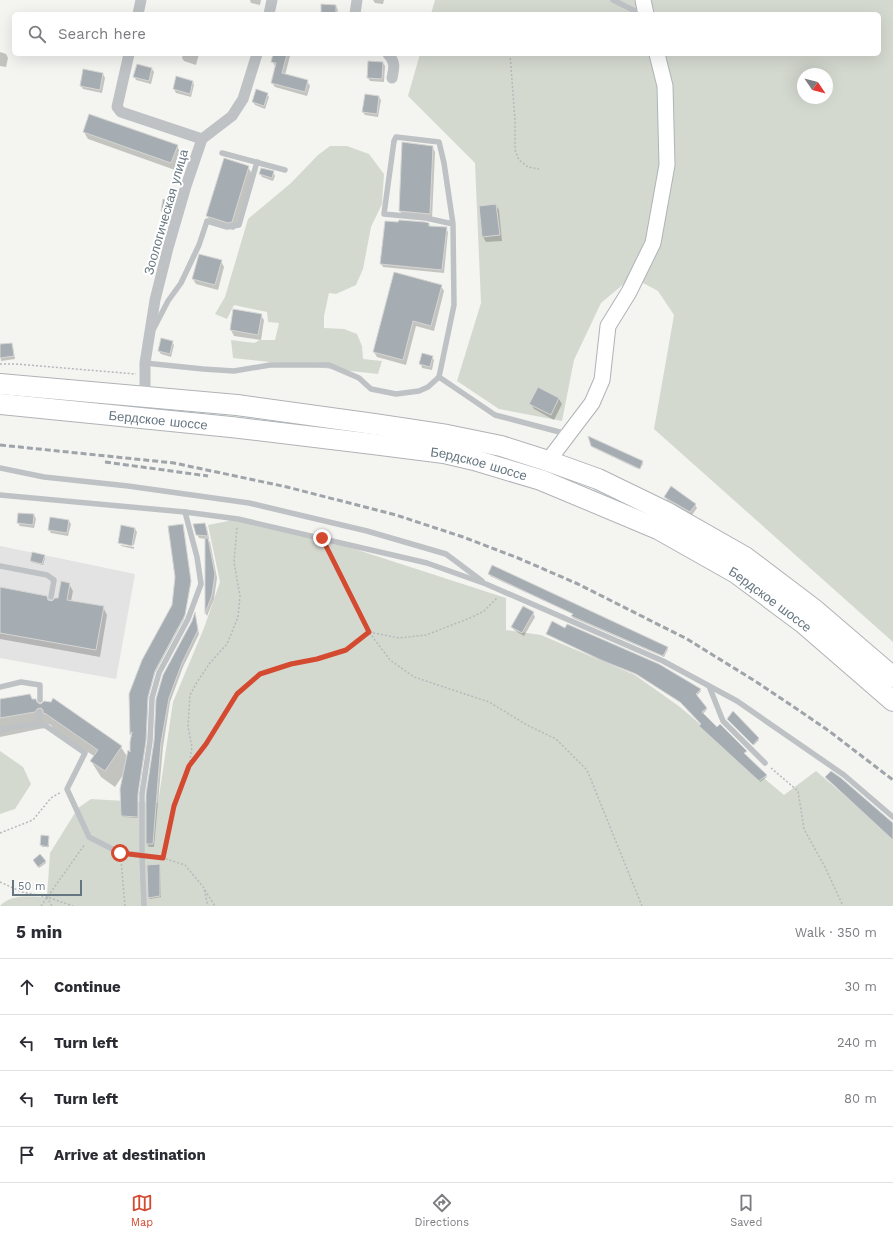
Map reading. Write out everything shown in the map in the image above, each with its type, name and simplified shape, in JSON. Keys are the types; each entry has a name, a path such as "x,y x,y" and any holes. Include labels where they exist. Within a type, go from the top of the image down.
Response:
{"highway":[{"name":"Бердское шоссе","path":"0,384 237,405 374,424 447,435 500,446 548,461 598,479 666,512 745,557 815,610 893,677"},
{"name":"Бердское шоссе","path":"0,404 231,427 444,453 526,475 658,529 736,573 803,623 893,701"},
{"path":"373,444 374,424"}],"street":[{"path":"138,12 141,0"},
{"path":"269,12 272,0"},
{"path":"355,12 357,0"},
{"path":"643,0 646,12"},
{"path":"129,56 117,107 121,112 202,139"},
{"name":"Зоологическая улица","path":"145,397 144,363 155,300 186,186 202,139 232,116 243,99 256,56"},
{"path":"390,56 394,65 392,78"},
{"path":"548,461 592,403 602,380 608,326 629,292 653,243 667,165 665,86 657,56"}],"lane":[{"path":"613,0 637,12"},
{"path":"144,363 203,370 234,371 270,365 329,365 359,378 371,389 396,394 418,391 428,387 439,377 454,305 452,224 444,163 439,142 396,137 394,141 384,214 426,218 452,224"},
{"path":"222,153 285,170"},
{"path":"148,339 168,301 181,283 199,245 207,221 227,227 239,225 258,162"},
{"path":"439,377 495,415 568,435"},
{"path":"0,468 44,477 128,486 249,503 367,531 446,554 486,584"},
{"path":"0,494 185,512 238,519 427,563 486,584 663,662 737,701 844,775 893,817"},
{"path":"144,906 142,794 150,741 152,698 159,673 188,620 201,584 197,557 185,512"},
{"path":"0,566 47,575 54,580 51,597"},
{"path":"0,687 21,682 40,685 40,700"},
{"path":"709,686 723,721 765,763"},
{"path":"39,712 39,724"},
{"path":"0,730 29,724 39,724 46,726 85,753 67,789 89,837 120,853 142,855"}],"path":[{"path":"510,56 515,120 515,150 519,160 528,167 540,169"},
{"path":"0,364 16,364 145,375"},
{"path":"163,858 174,806 189,766 192,747 188,726 190,695 210,663 228,644 238,618 240,596 234,562 238,519"},
{"path":"322,538 369,632 390,660 414,677 489,702 527,725 556,739 587,770 642,906"},
{"path":"189,766 206,744 237,694 260,674 291,664 317,659 346,650 369,632 399,638 426,635 460,622 484,610 503,592"},
{"path":"765,763 798,791 804,829 825,867 843,906"},
{"path":"0,833 33,820 51,798 67,789"},
{"path":"41,906 89,837"},
{"path":"120,853 125,906"},
{"path":"142,855 163,858 185,865 204,888 215,906"},
{"path":"0,882 22,892 47,897 73,906"},
{"path":"204,888 208,906"},
{"path":"47,897 52,906"}],"shaded area":[{"path":"435,0 893,0 893,642 654,429 674,315 658,291 632,277 601,303 574,360 562,421 499,409 457,381 481,303 475,163 408,96 419,56 881,56 881,12 432,12"},
{"path":"330,146 347,146 369,154 384,174 382,204 371,227 363,269 356,285 336,294 329,293 324,316 324,328 344,329 357,334 362,346 363,359 382,361 378,374 233,358 231,340 254,343 260,340 275,340 279,323 268,322 267,312 234,305 227,319 215,314 225,297 248,219 291,183 318,155"},
{"path":"238,519 333,542 506,598 506,630 541,635 635,675 680,707 784,795 816,771 893,837 893,906 0,906 16,897 47,897 50,853 78,808 91,799 158,803 173,702 204,628 220,582 208,525"},
{"path":"0,546 135,574 116,679 0,658"},
{"path":"0,751 23,767 31,784 15,809 0,814"}],"building":[{"path":"321,4 336,5 336,12 321,12"},
{"path":"272,56 286,56 282,73 308,80 305,92 271,83 276,63 271,62"},
{"path":"368,61 383,62 382,79 367,78"},
{"path":"137,64 152,68 149,81 133,77"},
{"path":"83,69 103,73 100,90 80,86"},
{"path":"176,76 193,81 190,94 173,89"},
{"path":"256,89 268,93 264,106 252,102"},
{"path":"365,94 379,96 377,114 362,112"},
{"path":"89,114 178,145 171,163 83,132"},
{"path":"402,142 433,146 430,214 399,211"},
{"path":"224,158 249,166 232,222 228,223 206,216"},
{"path":"261,168 274,171 272,178 259,174"},
{"path":"163,199 170,201 168,212 161,211"},
{"path":"496,204 500,235 482,237 479,206"},
{"path":"399,220 425,222 429,223 429,226 447,227 442,270 380,264 385,221 398,222"},
{"path":"199,254 222,260 215,285 192,279"},
{"path":"394,272 442,285 431,326 413,321 403,360 373,352"},
{"path":"233,309 262,314 258,335 230,330"},
{"path":"161,338 173,341 170,354 158,351"},
{"path":"12,343 14,356 0,358 0,344"},
{"path":"422,353 433,356 430,367 419,364"},
{"path":"538,387 559,398 551,415 529,404"},
{"path":"588,436 643,461 640,469 591,446"},
{"path":"671,486 696,504 690,512 664,497"},
{"path":"18,513 34,514 33,525 17,523"},
{"path":"50,517 69,520 67,533 48,530"},
{"path":"205,523 208,536 196,535 193,524"},
{"path":"183,524 191,581 185,615 155,671 148,697 146,741 138,794 138,817 121,816 120,789 128,750 130,752 132,732 130,735 129,694 142,660 172,605 175,577 168,526"},
{"path":"121,525 135,528 132,546 118,543"},
{"path":"205,538 208,538 215,574 212,595 205,614"},
{"path":"32,552 45,555 42,564 30,561"},
{"path":"492,565 668,647 663,656 571,616 573,614 488,574"},
{"path":"61,581 70,583 67,600 104,606 96,650 0,633 0,587 47,596 48,600 52,601 55,598 58,598"},
{"path":"523,606 534,612 522,633 511,627"},
{"path":"195,612 198,630 182,663 169,698 161,743 153,844 146,844 146,794 154,741 156,699 163,675 192,621"},
{"path":"552,621 565,628 567,624 659,664 701,689 696,694 707,708 702,712 717,727 720,724 747,751 744,753 767,775 759,781 699,726 701,724 680,702 636,674 601,660 546,634"},
{"path":"30,694 32,699 36,699 40,704 44,701 51,702 53,698 122,746 105,771 90,761 98,750 43,713 41,708 37,709 35,712 0,718 0,699"},
{"path":"733,711 759,738 753,745 727,719"},
{"path":"831,771 893,823 893,840 825,777"},
{"path":"41,835 49,836 48,847 40,845"},
{"path":"40,854 46,861 38,867 33,860"},
{"path":"160,864 160,896 148,898 147,865"}],"railway":[{"path":"0,445 174,463 287,487 396,515 463,537 518,558 578,584 687,639 755,681 829,731 893,780"},
{"path":"105,462 208,476"}],"route":[{"path":"120,853 163,858 174,806 189,766 206,744 237,694 260,674 291,664 317,659 346,650 369,632 322,538"}]}
